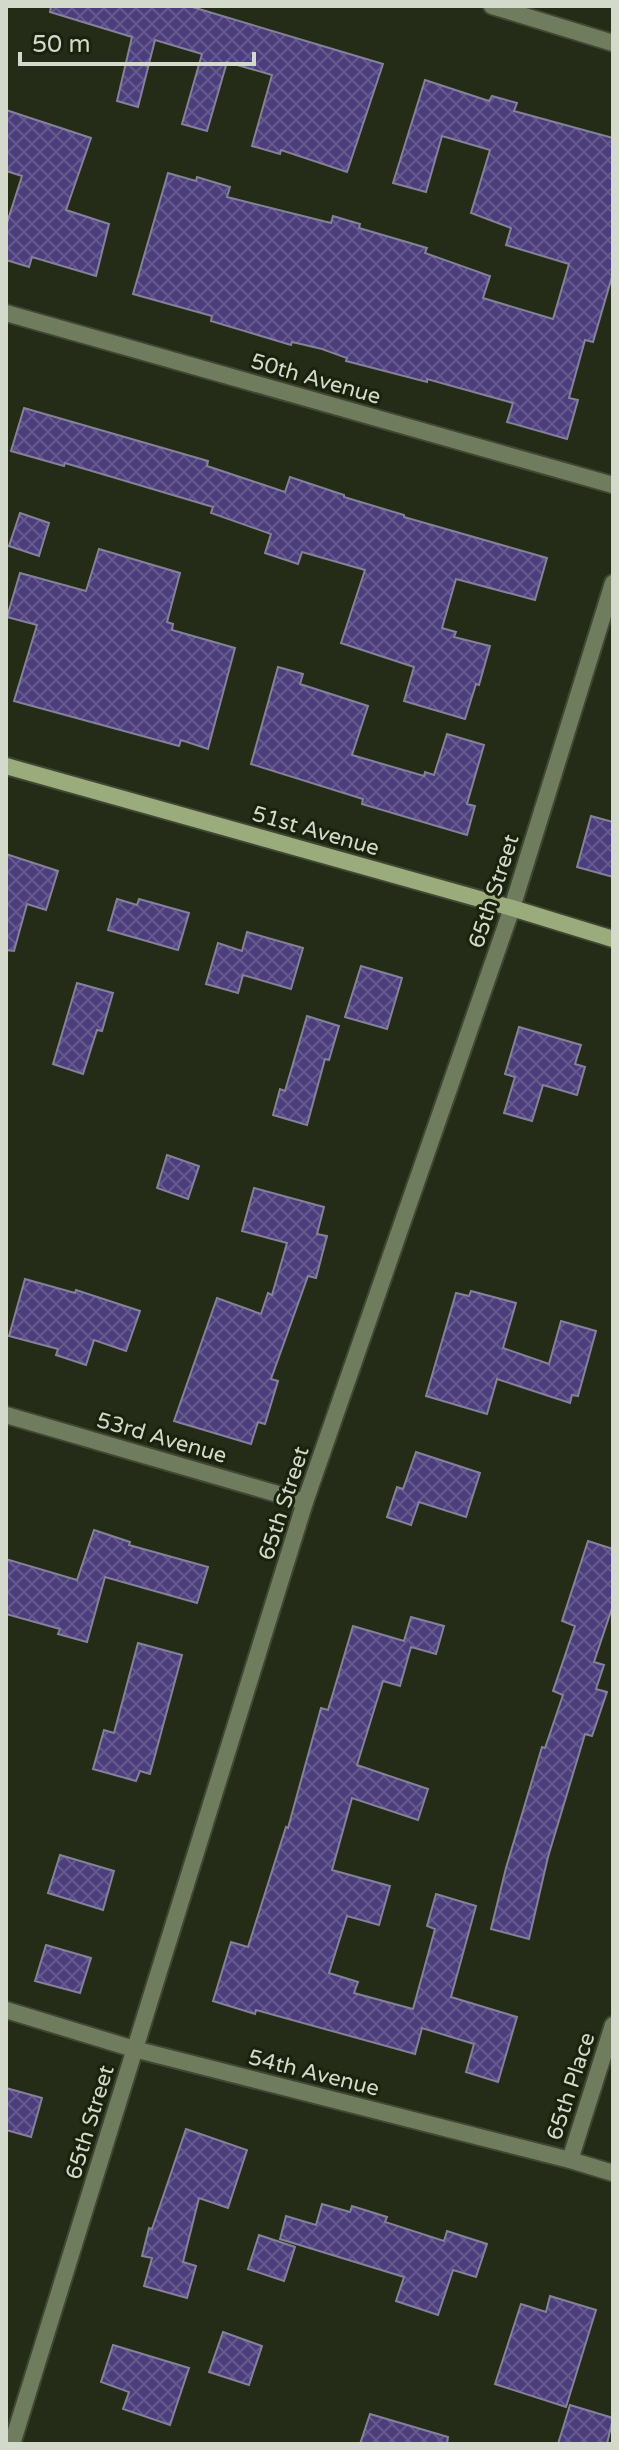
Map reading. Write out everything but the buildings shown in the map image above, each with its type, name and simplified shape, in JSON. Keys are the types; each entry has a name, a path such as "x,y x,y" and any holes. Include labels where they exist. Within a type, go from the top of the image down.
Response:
{"street":[{"path":"492,6 613,43"},
{"name":"50th Avenue","path":"6,313 613,485"},
{"name":"65th Street","path":"12,2444 305,1502 512,908 613,583"},
{"name":"51st Avenue","path":"6,766 613,939"},
{"name":"53rd Avenue","path":"6,1415 305,1502"},
{"name":"54th Avenue","path":"6,2010 134,2049 613,2173"},
{"name":"65th Place","path":"570,2160 613,2025"}]}
